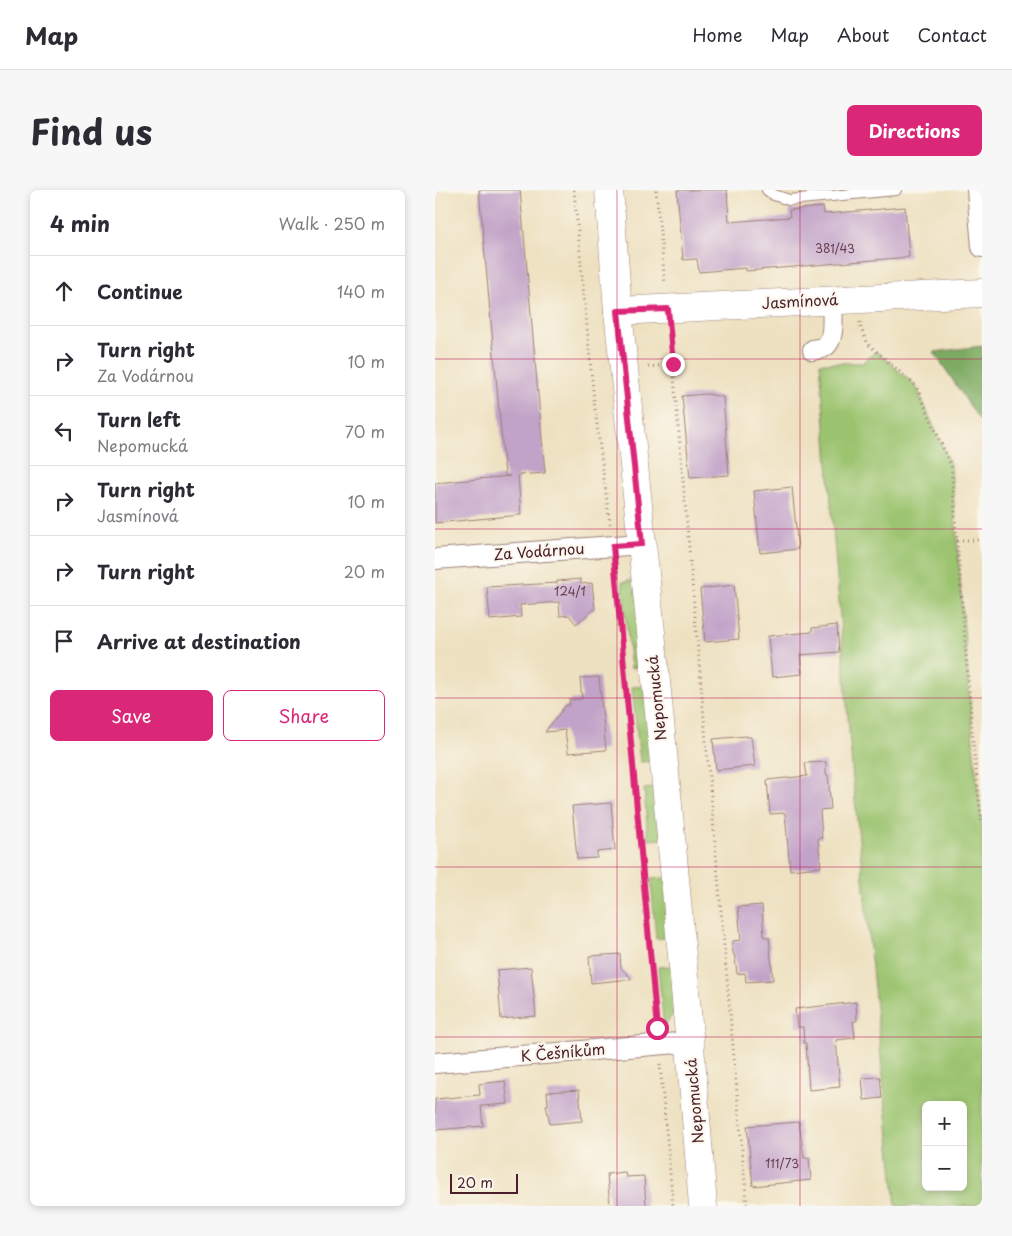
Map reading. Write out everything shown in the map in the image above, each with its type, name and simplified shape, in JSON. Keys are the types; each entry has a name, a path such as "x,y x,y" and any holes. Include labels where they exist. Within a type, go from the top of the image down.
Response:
{"street":[{"name":"Nepomucká","path":"609,190 618,311 690,1042 703,1206"},
{"path":"977,190 982,246"},
{"name":"Jasmínová","path":"618,311 982,293"},
{"path":"813,350 825,347 831,338 833,323 845,300"},
{"name":"Za Vodárnou","path":"435,559 642,544"},
{"name":"K Češníkům","path":"435,1063 690,1042"}],"lane":[{"path":"767,190 774,195 789,200 896,190"}],"path":[{"path":"574,190 594,401 613,546 673,1206"},
{"path":"657,190 747,1206"},
{"path":"845,300 868,344 916,386 951,466 974,753 982,825"},
{"path":"957,540 982,540"}],"green space":[{"path":"982,346 982,424 934,352"},
{"path":"876,351 916,386 951,466 974,753 982,825 982,1206 896,1206 853,780 820,363 862,363"},
{"path":"636,580 645,666 631,668 622,582"},
{"path":"646,686 655,761 640,762 632,687"},
{"path":"658,787 662,839 648,840 644,789"},
{"path":"666,878 670,937 656,939 651,879"},
{"path":"673,966 676,1009 664,1028 658,967"}],"building":[{"path":"479,190 520,190 545,473 518,475 521,515 435,523 435,483 510,476 505,476"},
{"path":"677,190 727,190 729,222 790,217 789,210 823,207 824,214 905,207 909,257 746,271 746,268 699,272 697,259 683,260"},
{"path":"707,394 723,397 729,475 690,478 682,396"},
{"path":"792,487 798,549 760,553 754,491"},
{"path":"581,579 581,584 592,583 595,610 576,624 569,615 560,616 559,602 520,605 521,617 490,620 487,587 557,583 557,581"},
{"path":"734,585 739,639 705,642 700,589"},
{"path":"837,625 839,652 800,655 802,674 772,677 768,636 812,632 812,628"},
{"path":"599,677 606,750 568,753 565,730 545,732 565,706 570,705 569,700 582,699 580,678"},
{"path":"751,737 755,766 716,770 713,739"},
{"path":"826,762 831,809 820,810 822,838 818,838 821,867 790,870 785,813 770,814 767,780 807,776 805,763"},
{"path":"611,803 615,850 597,852 597,858 577,859 572,806"},
{"path":"762,905 764,937 769,937 773,980 746,982 745,973 737,974 732,949 733,941 741,940 738,907"},
{"path":"620,954 621,968 632,979 591,983 589,956"},
{"path":"531,967 536,1016 501,1019 497,970"},
{"path":"856,1002 857,1021 853,1021 855,1038 836,1040 840,1087 809,1090 806,1043 804,1043 803,1027 797,1027 795,1009"},
{"path":"880,1077 882,1098 864,1100 862,1078"},
{"path":"505,1081 508,1104 481,1106 483,1126 435,1130 435,1099 480,1095 479,1084"},
{"path":"579,1090 582,1121 550,1124 546,1105 548,1105 547,1092"},
{"path":"799,1122 804,1158 809,1158 811,1180 753,1186 747,1126"},
{"path":"625,1172 626,1177 644,1176 646,1206 610,1206 607,1174"}],"route":[{"path":"657,1028 613,546 642,544 618,311 668,309 673,364"}]}
